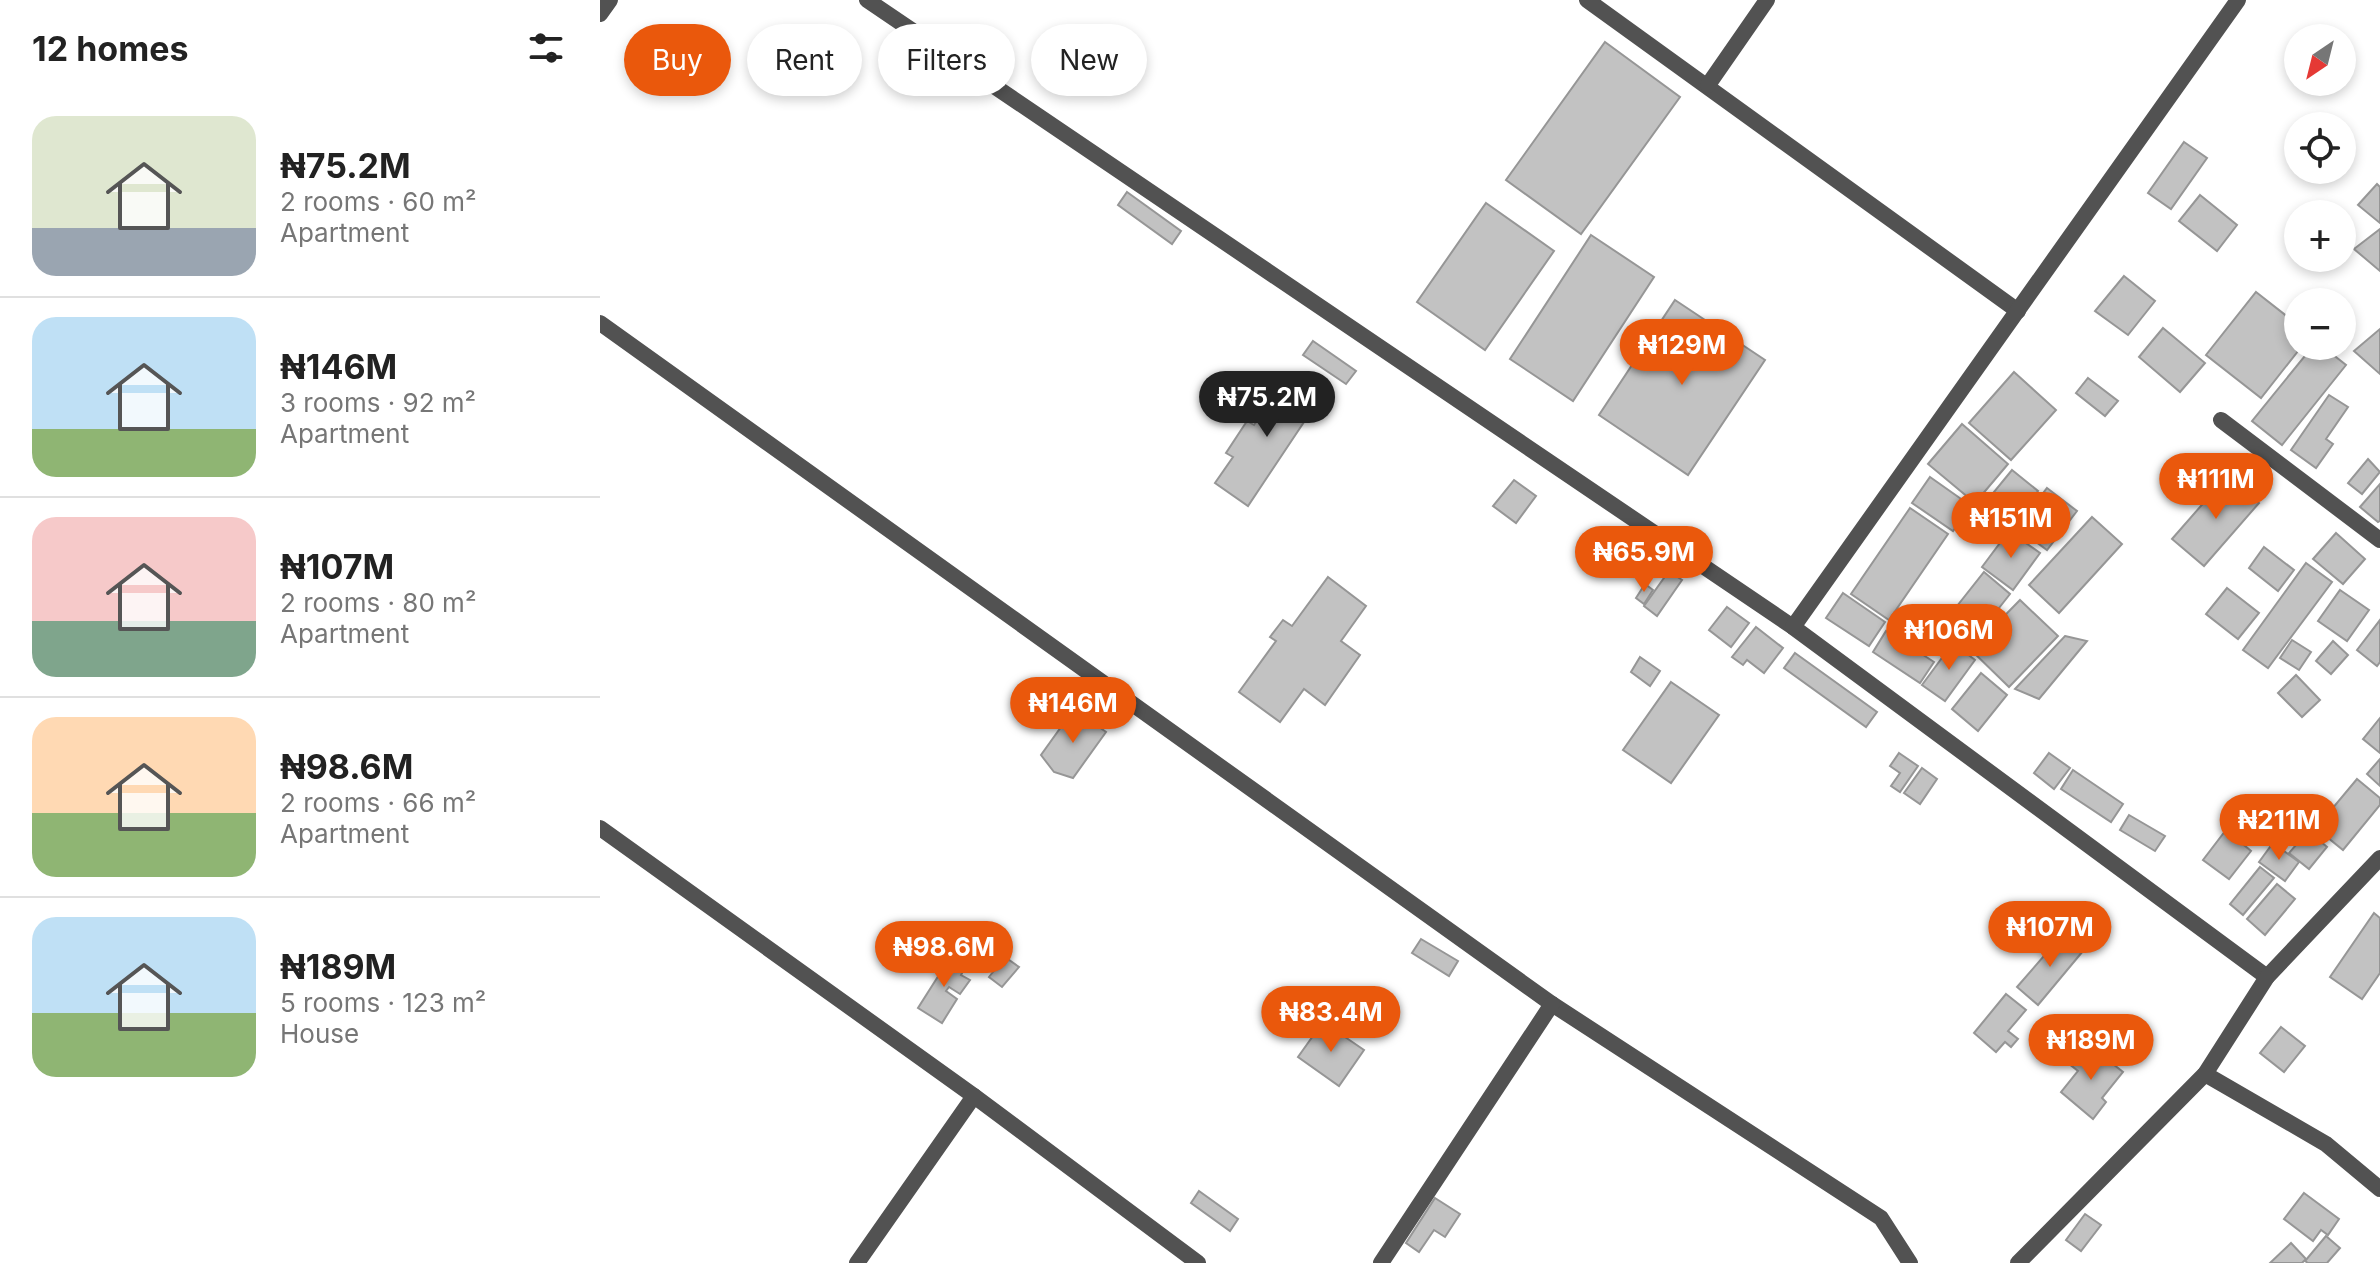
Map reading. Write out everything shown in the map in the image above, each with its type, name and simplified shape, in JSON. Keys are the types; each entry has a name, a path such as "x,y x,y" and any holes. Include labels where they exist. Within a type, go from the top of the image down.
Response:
{"street":[{"path":"600,14 610,0"},
{"path":"867,0 1793,627 2267,977"},
{"path":"1587,0 2018,311"},
{"path":"1708,85 1767,0"},
{"path":"1793,627 2238,0"},
{"path":"600,323 1552,1004 1881,1218 1910,1263"},
{"path":"2221,420 2380,540"},
{"path":"600,828 974,1096 1198,1263"},
{"path":"2018,1263 2205,1074 2267,977 2380,858"},
{"path":"1381,1263 1552,1004"},
{"path":"2205,1074 2326,1144 2380,1189"},
{"path":"857,1263 974,1096"}],"building":[{"path":"1605,42 1680,97 1581,234 1506,180"},
{"path":"2184,142 2207,158 2171,209 2148,193"},
{"path":"2377,184 2380,187 2380,223 2358,205"},
{"path":"1127,192 1181,231 1172,244 1118,205"},
{"path":"2200,195 2237,225 2217,251 2179,221"},
{"path":"1486,203 1554,251 1485,350 1417,302"},
{"path":"2380,229 2380,271 2356,251"},
{"path":"1591,235 1654,277 1573,401 1510,359"},
{"path":"2124,276 2155,301 2128,335 2095,311"},
{"path":"2256,292 2284,314 2284,360 2291,360 2261,398 2206,355"},
{"path":"1675,300 1765,360 1688,475 1599,415"},
{"path":"2163,328 2205,363 2180,392 2139,357"},
{"path":"2380,329 2380,374 2356,353 2356,349"},
{"path":"1313,341 1356,371 1346,384 1303,355"},
{"path":"2302,360 2340,360 2346,365 2282,445 2252,421"},
{"path":"2014,372 2056,410 2011,460 1969,423"},
{"path":"1288,373 1322,395 1248,506 1215,483 1233,457 1226,453 1247,421 1254,425"},
{"path":"2088,378 2118,401 2105,416 2076,393"},
{"path":"2329,395 2348,407 2326,439 2333,444 2316,468 2291,450"},
{"path":"1962,424 2008,464 1975,503 1928,464"},
{"path":"2368,459 2380,472 2362,494 2348,483"},
{"path":"2012,470 2038,491 2007,530 1980,509"},
{"path":"2228,475 2259,503 2204,566 2172,539"},
{"path":"1930,477 1971,506 1953,531 1912,503"},
{"path":"1514,480 1536,496 1516,523 1493,506"},
{"path":"2380,484 2380,521 2378,522 2360,507"},
{"path":"2047,488 2077,511 2047,550 2017,528"},
{"path":"1910,508 1948,534 1889,620 1851,594"},
{"path":"2092,517 2122,544 2059,613 2029,585"},
{"path":"2009,531 2040,553 2013,590 1982,567"},
{"path":"2336,533 2365,559 2343,584 2313,559"},
{"path":"2264,547 2294,570 2278,591 2249,568"},
{"path":"1647,553 1660,561 1646,583 1632,575"},
{"path":"2306,563 2332,582 2268,668 2243,650"},
{"path":"1669,571 1682,580 1657,616 1644,606"},
{"path":"1984,572 2010,594 1969,646 1942,625"},
{"path":"1328,577 1366,606 1341,641 1360,655 1325,705 1304,689 1280,722 1239,692 1276,641 1270,637 1283,620 1292,626"},
{"path":"1645,584 1653,590 1644,604 1636,598"},
{"path":"2227,588 2259,613 2238,639 2206,614"},
{"path":"2340,590 2369,610 2347,641 2318,621"},
{"path":"1843,593 1885,622 1869,646 1826,618"},
{"path":"2020,600 2058,636 2009,687 1971,650"},
{"path":"1727,607 1749,623 1731,647 1709,630"},
{"path":"2380,620 2380,662 2377,666 2357,650"},
{"path":"1756,627 1783,648 1764,673 1747,660 1743,665 1732,657"},
{"path":"1886,631 1934,662 1920,683 1873,652"},
{"path":"2065,636 2087,641 2039,699 2015,689"},
{"path":"2292,640 2311,652 2299,670 2280,658"},
{"path":"2333,641 2348,655 2331,674 2316,661"},
{"path":"1953,643 1975,660 1945,701 1922,685"},
{"path":"1795,653 1877,712 1866,727 1784,668"},
{"path":"1640,657 1660,671 1650,686 1631,672"},
{"path":"1981,673 2007,695 1978,731 1952,709"},
{"path":"2296,675 2320,700 2302,717 2278,693"},
{"path":"1671,682 1719,715 1671,783 1623,750"},
{"path":"1074,709 1106,732 1073,778 1054,772 1041,755"},
{"path":"2380,718 2380,753 2363,739"},
{"path":"1899,753 1918,766 1900,792 1891,786 1900,773 1890,766"},
{"path":"2049,753 2070,768 2054,789 2034,773"},
{"path":"2380,759 2380,786 2367,774"},
{"path":"1922,768 1937,779 1920,804 1904,793"},
{"path":"2073,770 2123,804 2111,822 2061,789"},
{"path":"2357,779 2380,798 2380,805 2343,850 2316,828"},
{"path":"2129,815 2165,836 2155,851 2120,830"},
{"path":"2226,830 2251,851 2229,879 2203,860"},
{"path":"2308,831 2327,847 2309,869 2289,853"},
{"path":"2273,843 2299,862 2285,881 2259,862"},
{"path":"2260,867 2274,878 2243,915 2230,904"},
{"path":"2277,884 2295,899 2265,935 2247,919"},
{"path":"2374,913 2380,918 2380,973 2362,999 2330,977"},
{"path":"2063,934 2083,951 2038,1005 2017,987"},
{"path":"1421,939 1458,961 1449,976 1412,953"},
{"path":"944,953 965,967 961,975 970,980 960,994 949,987 946,991 957,999 942,1023 918,1008 944,967 938,963"},
{"path":"1005,957 1019,967 1002,987 989,977"},
{"path":"2006,994 2026,1010 2008,1031 2018,1039 2011,1047 2005,1042 1996,1052 1974,1033"},
{"path":"1323,1022 1364,1050 1339,1086 1298,1057"},
{"path":"2281,1027 2305,1046 2284,1072 2260,1053"},
{"path":"2122,1034 2143,1051 2135,1062 2113,1046"},
{"path":"2080,1049 2090,1057 2095,1050 2123,1072 2102,1098 2106,1102 2093,1119 2061,1092 2078,1071 2068,1063"},
{"path":"1199,1191 1238,1219 1230,1231 1191,1203"},
{"path":"2304,1193 2339,1219 2328,1235 2321,1230 2313,1241 2284,1219"},
{"path":"1435,1198 1460,1214 1445,1237 1434,1230 1419,1252 1406,1243"},
{"path":"2085,1214 2101,1225 2081,1251 2066,1240"},
{"path":"2326,1236 2340,1248 2327,1263 2305,1261"},
{"path":"2291,1243 2306,1259 2302,1263 2270,1263"}]}
